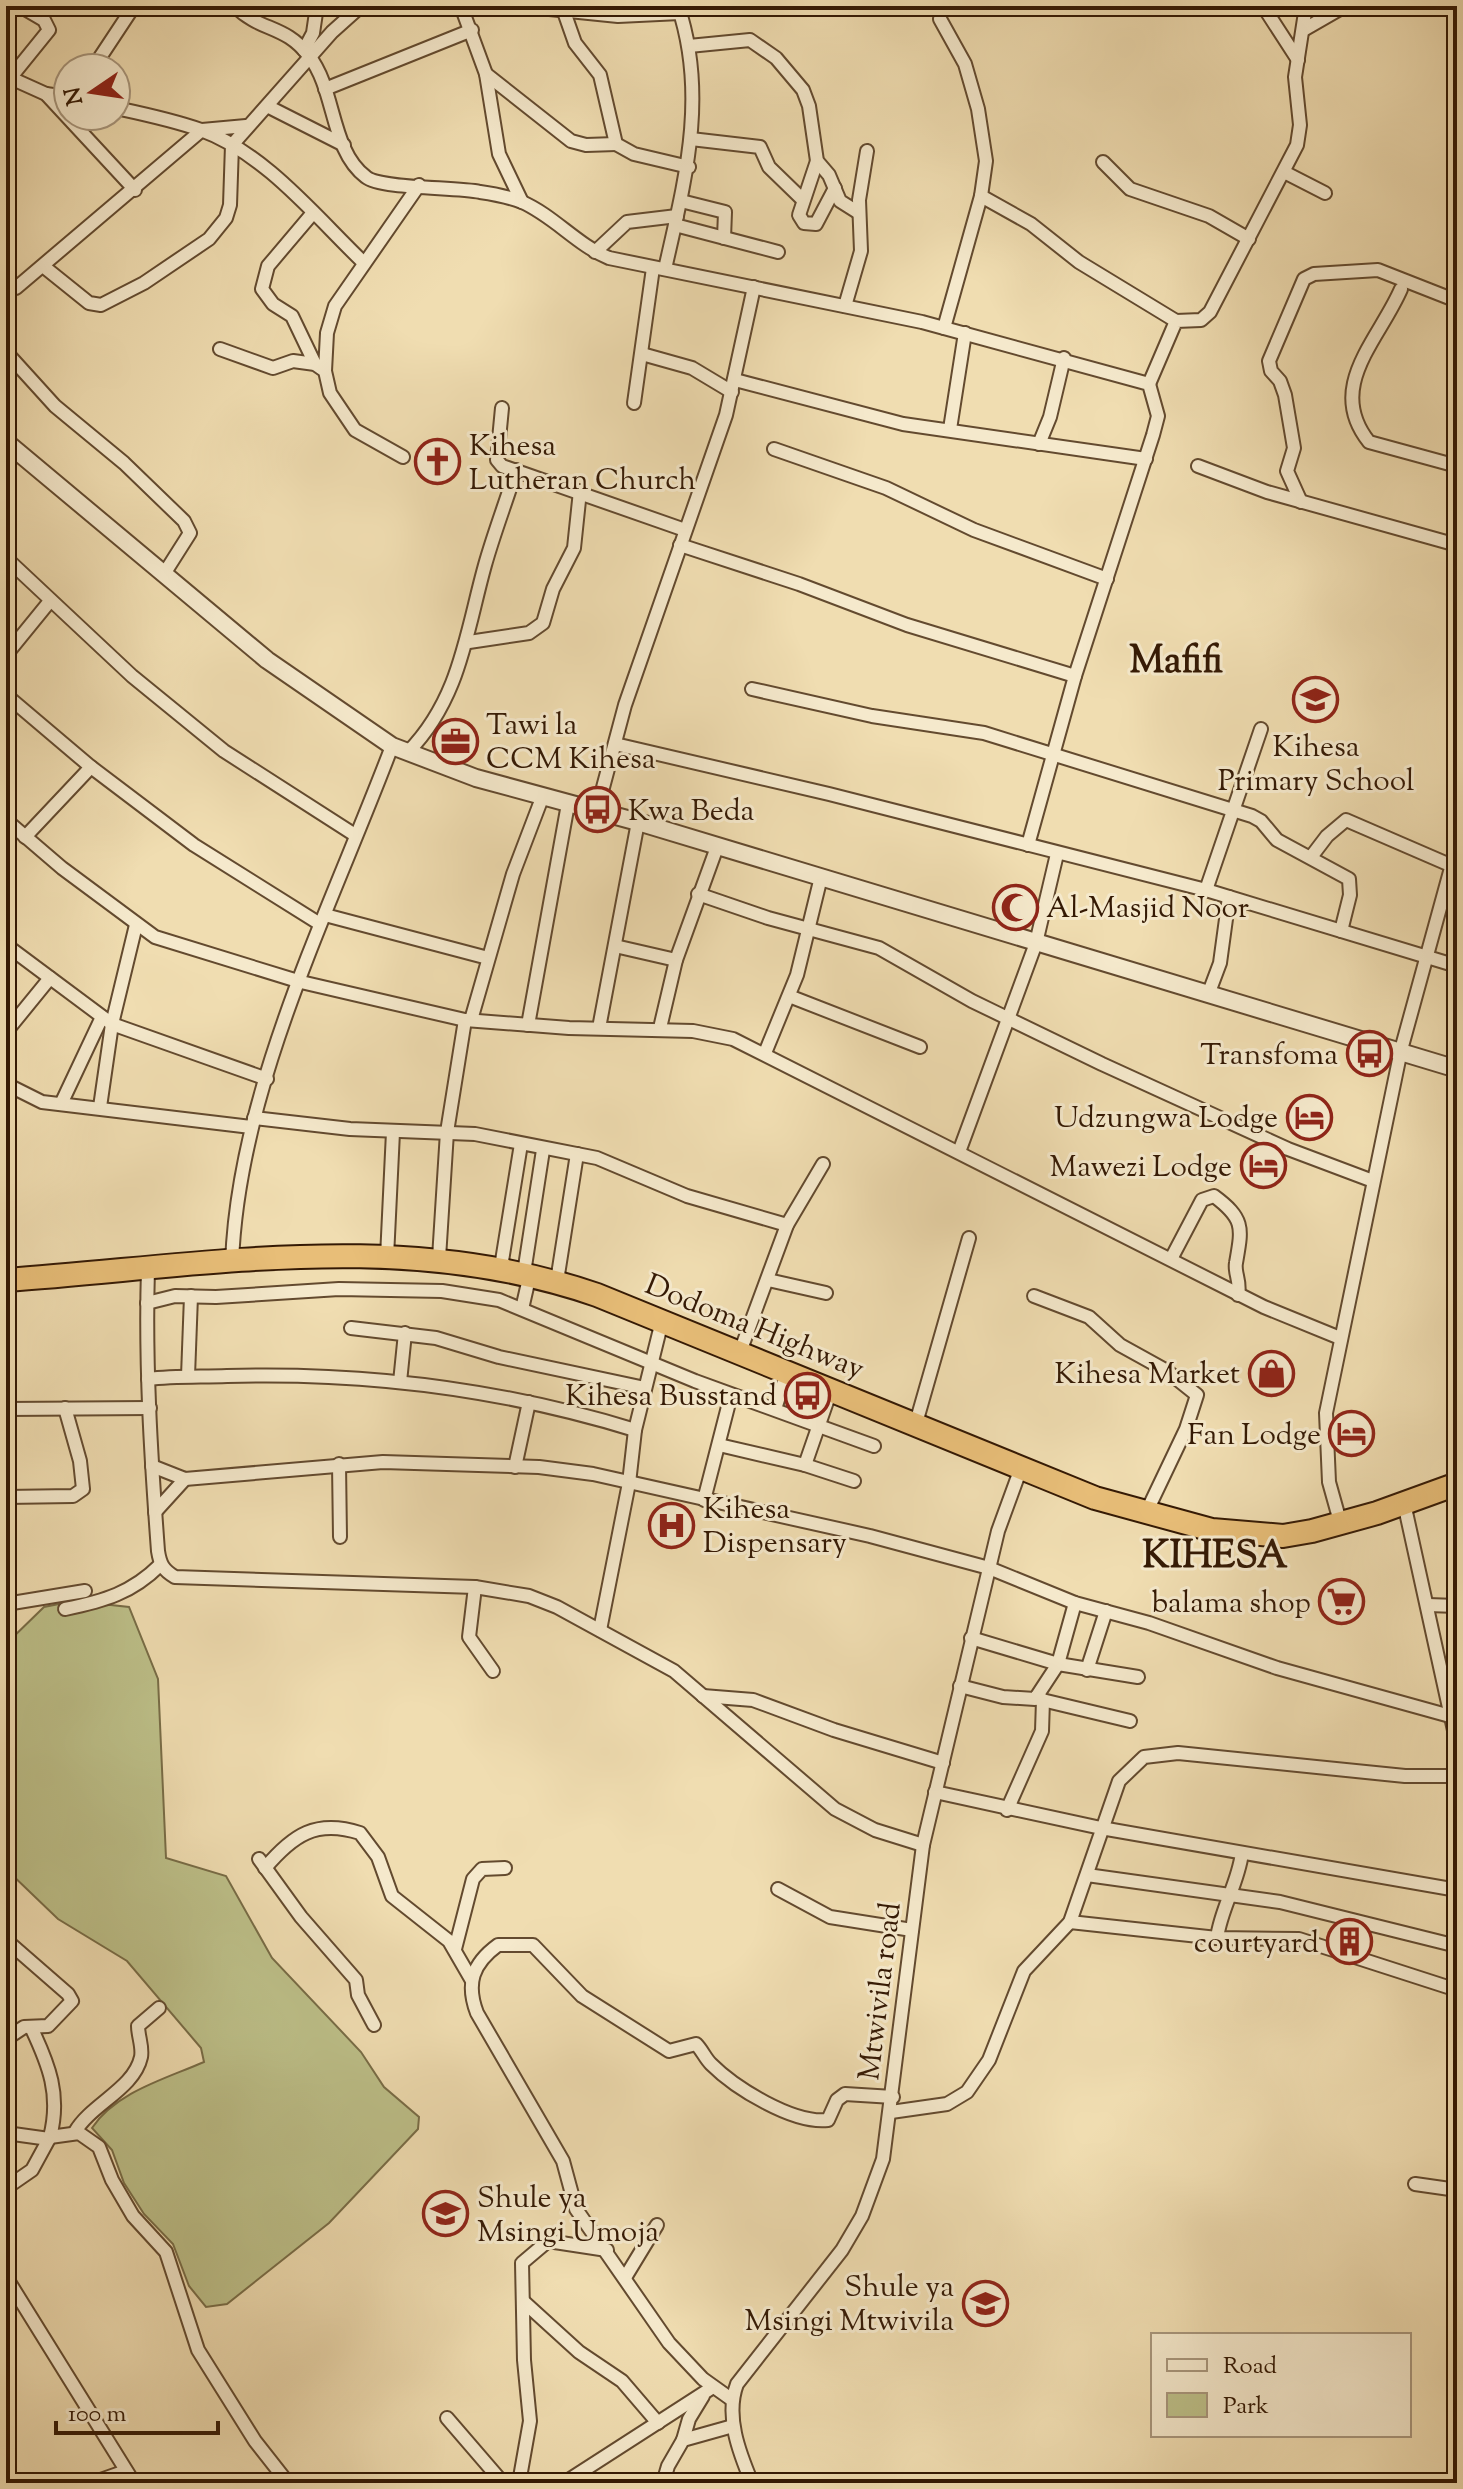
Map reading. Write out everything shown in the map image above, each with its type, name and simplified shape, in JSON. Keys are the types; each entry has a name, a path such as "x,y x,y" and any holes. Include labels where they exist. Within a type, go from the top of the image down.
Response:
{"highway":[{"name":"Dodoma Highway","path":"6,1280 310,1255 439,1258 501,1267 557,1281 740,1352 1095,1498 1212,1530 1283,1536 1341,1525 1457,1484"}],"street":[{"path":"20,6 44,20 49,30 8,76 52,95"},
{"path":"104,52 134,6"},
{"path":"235,6 249,20 288,34 307,53 325,89 344,145 365,177 377,183 477,191 522,202 595,252 659,269 965,333 1149,384"},
{"path":"307,53 317,6"},
{"path":"43,266 89,303 101,305 180,261 209,239 226,218 230,205 232,145 267,106 307,53 361,6"},
{"path":"461,6 486,74 499,154 522,202"},
{"path":"523,6 618,16 679,9 689,46 695,99 689,167 676,221 659,269 634,403"},
{"path":"1263,6 1298,60"},
{"path":"981,196 1031,224 1079,262 1176,321 1205,318 1284,172 1299,135 1294,91 1306,6"},
{"path":"1305,29 1345,6"},
{"path":"562,8 575,43 597,66 616,144"},
{"path":"940,19 961,53 978,109 986,161 981,196 944,328"},
{"path":"325,89 472,30"},
{"path":"689,46 750,40 776,58 808,97 817,161 843,204 859,213"},
{"path":"486,74 571,141 586,145 616,144 634,154 689,167"},
{"path":"46,94 135,190"},
{"path":"267,106 344,145"},
{"path":"132,112 202,130 232,145 283,186 364,263"},
{"path":"16,288 202,130 246,126"},
{"path":"691,139 760,147 769,167 803,200"},
{"path":"845,306 861,251 859,213 867,151"},
{"path":"817,161 800,218 814,226 835,188"},
{"path":"1103,162 1130,189 1209,216 1249,239"},
{"path":"1284,172 1325,193"},
{"path":"320,368 335,306 419,185"},
{"path":"681,201 725,212 724,238"},
{"path":"312,214 268,266 262,289 273,304 292,316 330,393 355,430 403,457"},
{"path":"595,252 627,222 676,221 778,252"},
{"path":"1267,492 1287,468 1294,448 1285,395 1280,381 1271,371 1269,361 1304,279 1314,274 1378,270 1457,301"},
{"path":"597,810 628,693 734,386 754,287"},
{"path":"1401,289 1359,366 1352,389 1353,418 1369,442 1457,466"},
{"path":"1028,845 1075,676 1158,416 1149,384 1176,321"},
{"path":"950,429 965,333"},
{"path":"220,349 273,368 293,361 320,368"},
{"path":"6,352 55,406 124,463 184,521 190,533 187,541 164,574"},
{"path":"642,354 692,368 734,386 903,424 1146,459"},
{"path":"1039,444 1050,417 1064,358"},
{"path":"502,408 497,460 516,470 685,530"},
{"path":"6,442 267,660 400,749 476,778 542,798 638,822 1457,1069"},
{"path":"774,449 886,488 974,530 1107,579"},
{"path":"1198,466 1267,492 1457,545"},
{"path":"1287,468 1301,502"},
{"path":"232,1263 237,1188 253,1123 322,920 355,835 400,749 435,722 445,705 469,642 485,564 516,470"},
{"path":"469,642 529,633 543,623 553,589 574,548 580,491"},
{"path":"680,545 799,584 907,625 1075,676"},
{"path":"6,558 132,676 224,751 355,835"},
{"path":"6,655 50,601"},
{"path":"752,689 872,716 962,728 1056,752 1233,809 1261,821 1277,840 1351,882 1341,931"},
{"path":"6,695 91,767 194,845 322,920 488,958"},
{"path":"1206,890 1261,729"},
{"path":"615,744 1206,890 1457,966"},
{"path":"25,837 91,767"},
{"path":"439,1258 447,1132 468,1020 522,848 542,798"},
{"path":"528,1025 568,804"},
{"path":"6,820 155,937 301,982 468,1020 599,1028 660,1028 733,1039 1238,1295 1340,1338"},
{"path":"1311,857 1327,836 1346,820 1454,868"},
{"path":"599,1028 638,822"},
{"path":"1341,1525 1329,1482 1324,1438 1340,1338 1401,1050 1425,955 1454,868 1457,846"},
{"path":"660,1028 676,960 717,847"},
{"path":"959,1152 1036,943 1057,854"},
{"path":"765,1053 789,996 811,928 821,877"},
{"path":"698,894 879,948 1007,1018 1264,1138 1373,1181"},
{"path":"1208,995 1220,963 1229,897"},
{"path":"100,1107 107,1021 136,925"},
{"path":"6,945 107,1021 267,1079"},
{"path":"615,946 676,960"},
{"path":"6,1032 50,978"},
{"path":"789,996 920,1047"},
{"path":"61,1104 107,1021"},
{"path":"6,1084 26,1097 61,1104 253,1123 393,1132 447,1132 577,1154 597,1158 687,1196 787,1225"},
{"path":"387,1257 393,1132"},
{"path":"501,1267 521,1144"},
{"path":"522,1309 543,1150"},
{"path":"557,1281 577,1154"},
{"path":"740,1352 787,1225 823,1164"},
{"path":"1171,1259 1202,1200 1214,1196 1240,1222 1241,1250 1235,1266 1241,1280 1238,1295"},
{"path":"916,1423 969,1238"},
{"path":"148,1269 148,1379 155,1512 160,1565 175,1577 475,1587 529,1596 600,1630 674,1671 835,1809 875,1830 923,1845"},
{"path":"768,1280 826,1293"},
{"path":"147,1303 161,1298 339,1289 442,1291 499,1300 731,1395 874,1446"},
{"path":"188,1376 191,1296"},
{"path":"1034,1296 1089,1317 1120,1345 1167,1371 1197,1395 1186,1429 1146,1513"},
{"path":"600,1630 629,1483 635,1430 662,1321"},
{"path":"351,1328 405,1333 645,1388"},
{"path":"400,1382 405,1333"},
{"path":"775,1409 787,1372"},
{"path":"148,1379 188,1376 374,1378 529,1402 635,1430"},
{"path":"805,1465 831,1390"},
{"path":"704,1500 731,1395"},
{"path":"515,1467 529,1402"},
{"path":"6,1497 73,1496 83,1489 80,1461 65,1408"},
{"path":"6,1409 150,1408"},
{"path":"719,1445 805,1465 854,1481"},
{"path":"152,1466 185,1479 339,1464 564,1469 870,1536 989,1568 1075,1603 1277,1668 1450,1716"},
{"path":"339,1464 340,1537"},
{"name":"Mtwivila road","path":"731,2399 749,2364 842,2250 862,2216 883,2159 923,1845 989,1568 1021,1468"},
{"path":"155,1512 185,1479"},
{"path":"1404,1503 1457,1744"},
{"path":"65,1609 118,1596 160,1565"},
{"path":"475,1587 469,1637 493,1671"},
{"path":"6,1604 85,1591"},
{"path":"1007,1810 1042,1731 1039,1700 1058,1664 1075,1603"},
{"path":"1428,1605 1456,1604"},
{"path":"1087,1670 1106,1611"},
{"path":"971,1638 1058,1664 1087,1670 1118,1671 1138,1677"},
{"path":"960,1686 1130,1721"},
{"path":"703,1696 753,1700 834,1730 943,1763"},
{"path":"891,2112 947,2104 967,2092 989,2060 1024,1971 1070,1922 1119,1781 1137,1761 1153,1754 1190,1754 1405,1776 1457,1776"},
{"path":"935,1792 1101,1828 1457,1890"},
{"path":"374,2025 358,1995 356,1980 301,1917 262,1863 286,1843 305,1833 331,1828 360,1833 378,1857 392,1896 455,1949 471,1979"},
{"path":"1217,1938 1242,1853"},
{"path":"455,1949 477,1874 491,1866 505,1868"},
{"path":"1087,1875 1280,1902 1457,1946"},
{"path":"778,1889 830,1917 912,1930"},
{"path":"1070,1922 1217,1938 1306,1940 1457,1990"},
{"path":"6,1940 71,1998 69,2008 54,2022 17,2030 6,2039"},
{"path":"752,2483 733,2426 731,2399 710,2389 669,2343 626,2276 576,2209 563,2161 510,2065 477,2013 469,1990 471,1979 498,1945 533,1945 582,1996 600,2009 669,2051 696,2044 709,2063 722,2073 794,2116 828,2120 837,2100 845,2094 893,2097"},
{"path":"6,2133 50,2138 75,2132 87,2114 119,2088 139,2064 142,2053 138,2026 159,2008"},
{"path":"6,2188 32,2170 50,2138 57,2098 54,2081 31,2027"},
{"path":"75,2132 99,2147 112,2180 133,2216 166,2252 198,2350 255,2441 288,2483"},
{"path":"1415,2184 1457,2190"},
{"path":"626,2276 657,2225"},
{"path":"519,2483 530,2421 524,2360 522,2263 545,2242 607,2250"},
{"path":"6,2277 134,2483"},
{"path":"524,2302 579,2352 622,2381 658,2423"},
{"path":"564,2483 710,2389"},
{"path":"663,2483 689,2419 710,2389"},
{"path":"447,2418 503,2483"},
{"path":"683,2440 733,2426"},
{"path":"92,2483 126,2471"}],"green space":[{"path":"74,1601 129,1607 158,1679 166,1858 226,1876 272,1958 361,2052 384,2087 419,2117 418,2129 329,2223 227,2304 206,2307 189,2286 173,2244 144,2214 124,2183 112,2150 92,2128 114,2105 128,2096 204,2062 201,2048 127,1961 58,1919 6,1869 6,1644 44,1607"}],"place":[{"name":"Kihesa Lutheran Church","path":"438,462"},
{"name":"Kihesa Primary School","path":"1316,700"},
{"name":"Tawi la CCM Kihesa","path":"455,741"},
{"name":"Kwa Beda","path":"597,810"},
{"name":"Al-Masjid Noor","path":"1015,907"},
{"name":"Transfoma","path":"1369,1054"},
{"name":"Udzungwa Lodge","path":"1309,1117"},
{"name":"Mawezi Lodge","path":"1263,1166"},
{"name":"Kihesa Market","path":"1271,1373"},
{"name":"Kihesa Busstand","path":"808,1395"},
{"name":"Fan Lodge","path":"1352,1434"},
{"name":"Kihesa Dispensary","path":"672,1525"},
{"name":"balama shop","path":"1342,1602"},
{"name":"courtyard","path":"1350,1942"},
{"name":"Shule ya Msingi Umoja","path":"446,2214"},
{"name":"Shule ya Msingi Mtwivila","path":"985,2303"}],"district":[{"name":"Mafifi","path":"1176,659"},
{"name":"KIHESA","path":"1215,1554"}]}
